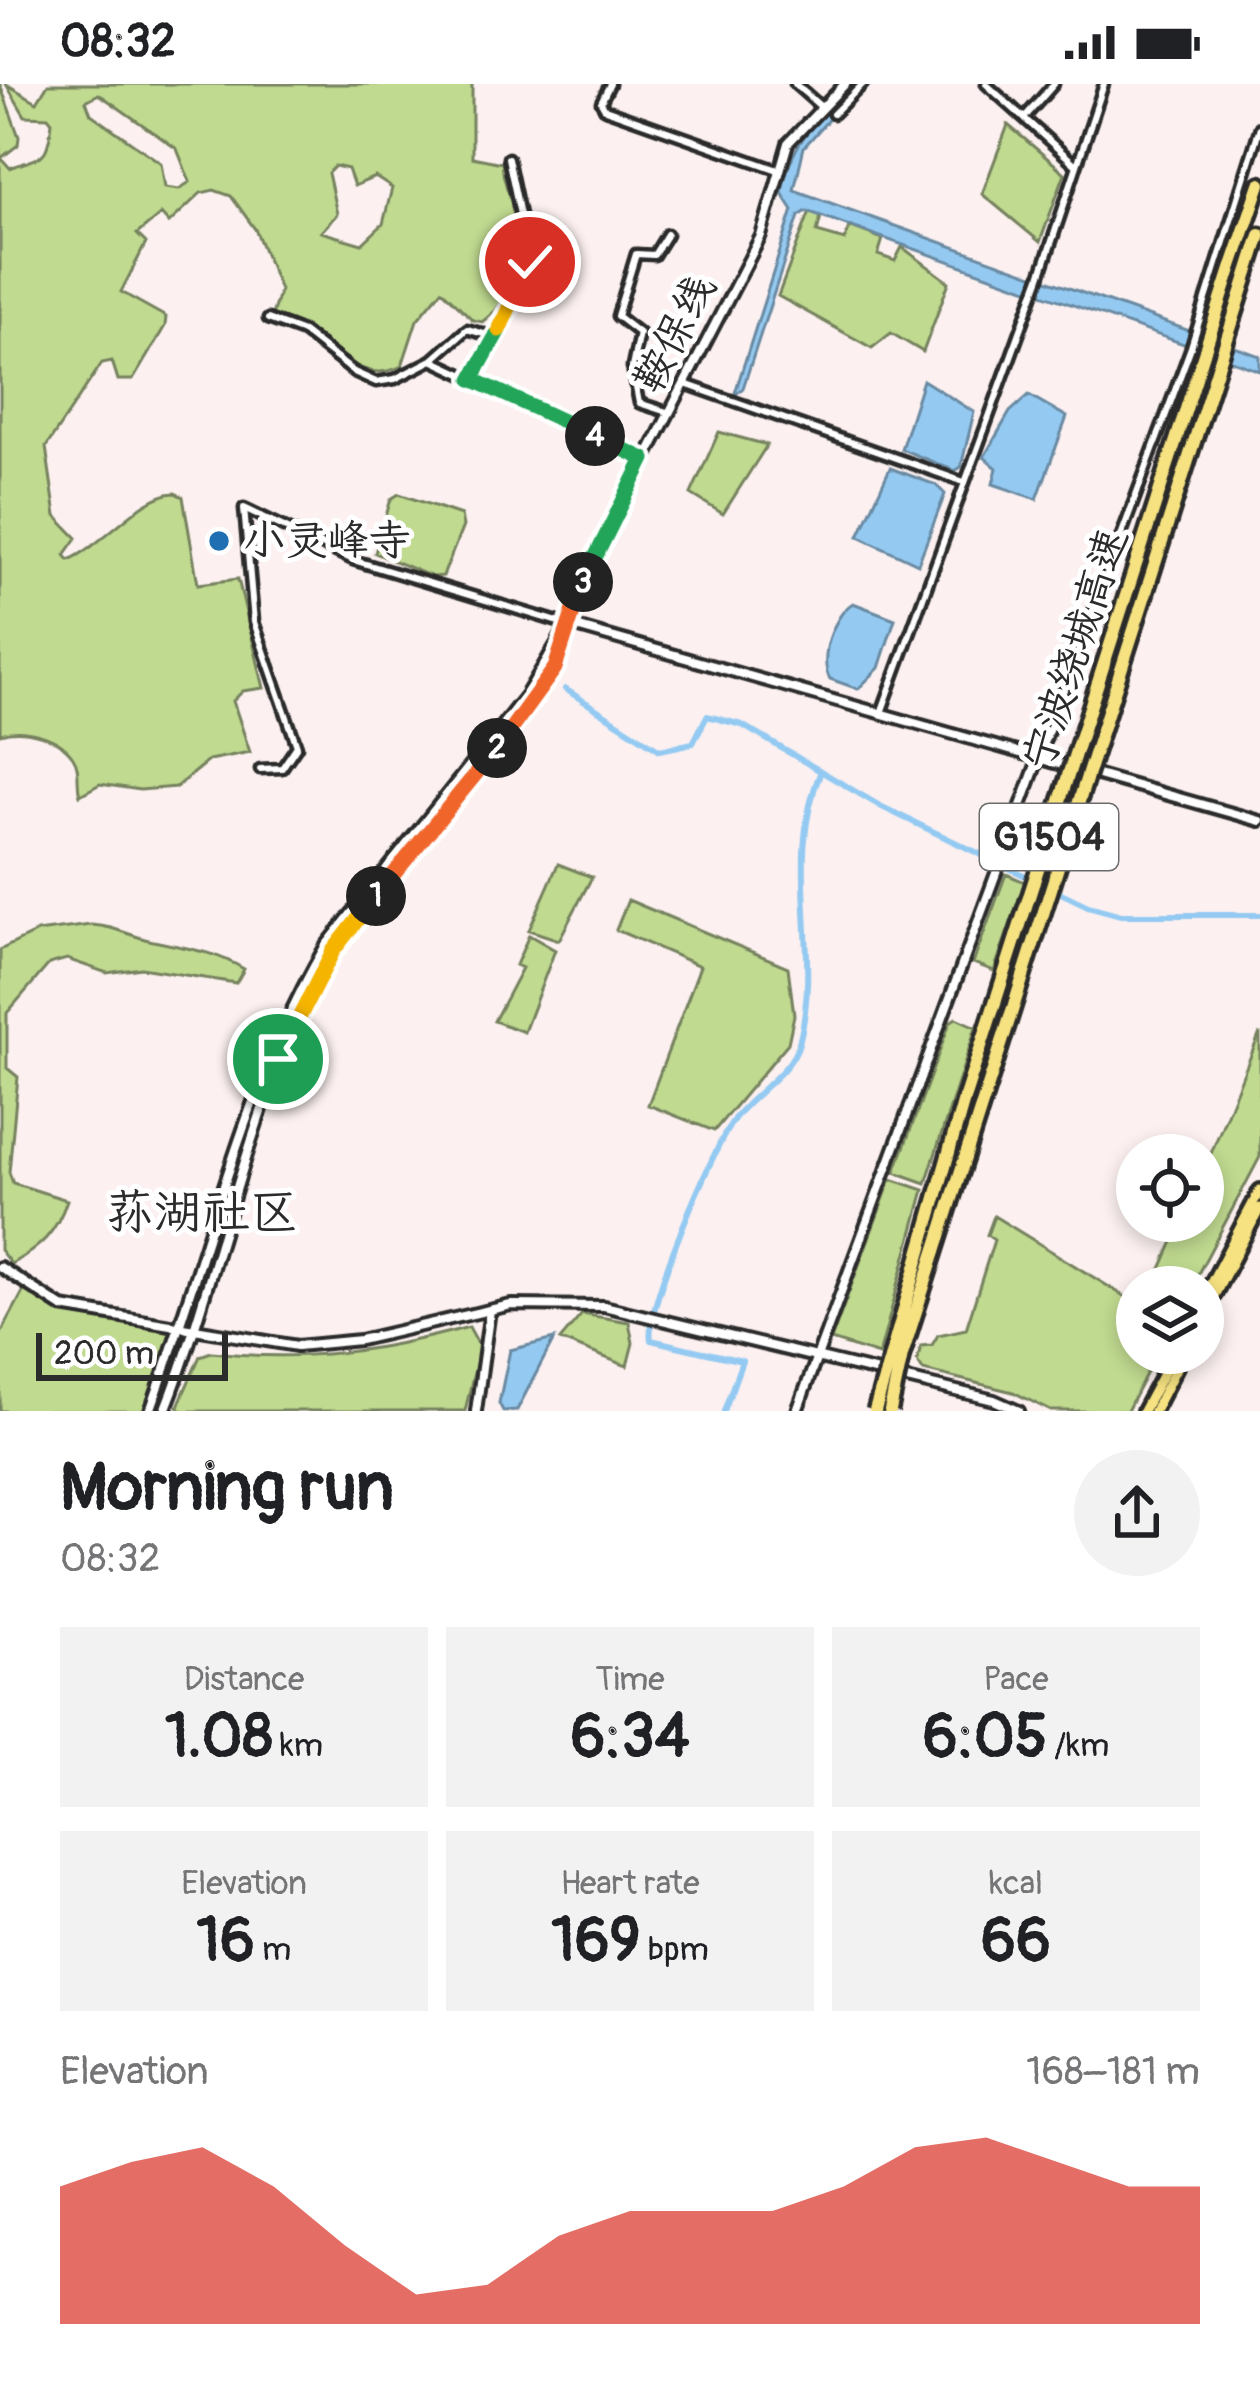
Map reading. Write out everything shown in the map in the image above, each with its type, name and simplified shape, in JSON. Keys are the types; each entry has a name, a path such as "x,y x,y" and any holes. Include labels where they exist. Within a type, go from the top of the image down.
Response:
{"highway":[{"name":"宁波绕城高速","path":"875,1411 965,1096 1260,184"},
{"name":"宁波绕城高速","path":"890,1411 937,1246 1260,238"}],"main road":[{"name":"鞍保线","path":"568,625 681,383 761,236 788,142 828,109 845,84"},
{"path":"568,625 1260,821"},
{"path":"150,1411 268,1056 299,991 325,947 526,695 568,625"},
{"path":"166,1407 196,1329 278,1059 306,996 361,914 534,700 563,652 568,625"},
{"path":"797,1411 1039,758"},
{"path":"1220,1266 1260,1190"},
{"path":"1224,1277 1260,1208"},
{"path":"0,1267 62,1307 297,1346 331,1345 490,1310 569,1302 665,1320 1019,1411"},
{"path":"476,1411 490,1310"},
{"path":"1143,1411 1163,1374"},
{"path":"1154,1411 1173,1374"}],"street":[{"path":"610,84 601,101 605,109 778,170"},
{"path":"795,84 828,109 863,84"},
{"path":"986,84 1075,164"},
{"path":"1024,118 1054,84"},
{"path":"881,713 1040,277 1104,84"},
{"path":"1039,758 1195,333 1260,127"},
{"path":"472,379 530,262 508,158"},
{"path":"667,234 654,255 636,254 617,316 639,333 632,368 638,403 667,412"},
{"path":"268,319 303,332 369,380 394,379 432,360 467,328 494,338"},
{"path":"432,360 644,459"},
{"path":"681,383 964,482"},
{"path":"260,769 282,768 298,746 254,622 244,508 353,560 568,625"}],"green space":[{"path":"0,84 19,137 18,145 1,158 10,168 45,152 52,122 48,117 25,116 6,84 37,102 48,84 472,84 472,157 502,163 523,231 521,260 510,289 482,322 473,320 442,290 417,320 402,366 375,372 363,369 305,327 272,315 280,290 255,229 231,196 214,190 201,193 169,223 161,214 137,234 146,243 121,292 166,317 133,380 118,380 112,361 102,363 46,447 56,516 77,538 65,555 69,560 149,502 175,493 183,497 198,584 238,579 264,688 243,691 233,701 250,752 209,760 176,787 140,790 100,784 80,795 75,762 67,750 29,733 0,734","holes":["99,94 177,149 190,182 179,189 165,187 161,163 91,114 86,101","335,166 348,169 354,186 375,177 392,188 383,224 362,244 321,232 337,214 328,173"]},
{"path":"1008,125 1065,173 1040,242 982,194"},
{"path":"810,211 821,216 817,232 845,240 849,226 883,239 878,255 895,261 902,247 949,282 923,352 891,333 872,348 778,296"},
{"path":"719,432 767,445 723,514 691,494"},
{"path":"399,494 461,515 463,526 443,576 432,577 375,553 391,499"},
{"path":"558,864 592,877 559,940 529,930"},
{"path":"1006,874 1025,882 994,971 973,963"},
{"path":"628,900 788,967 794,1015 788,1043 714,1131 648,1105 700,966 616,930"},
{"path":"91,925 209,954 244,969 236,983 141,968 107,973 67,959 49,964 7,1013 7,1068 18,1077 9,1172 13,1183 67,1200 46,1238 11,1264 0,1250 0,950 37,932"},
{"path":"529,935 555,950 524,1032 494,1021 522,968 516,965"},
{"path":"956,1018 976,1027 926,1183 895,1172 950,1022"},
{"path":"1260,1033 1260,1157 1224,1225 1224,1134 1219,1134"},
{"path":"891,1179 924,1190 879,1355 831,1340"},
{"path":"994,1216 1116,1291 1116,1374 1146,1374 1127,1411 1051,1411 1013,1392 923,1370 917,1361 921,1346 932,1345 938,1335 966,1329 994,1240 987,1235"},
{"path":"1173,1242 1215,1242 1202,1266 1162,1266"},
{"path":"24,1290 61,1313 176,1329 146,1411 0,1411 0,1335"},
{"path":"582,1314 629,1322 633,1343 627,1366 560,1340"},
{"path":"469,1327 480,1347 465,1411 181,1411 178,1406 200,1356 211,1352 341,1353"}],"water":[{"path":"852,84 860,84 804,147 794,190 1260,356 1260,371 807,211 799,216 743,388 734,396 793,210 782,193 791,160 807,132"},
{"path":"923,380 974,412 961,467 955,471 901,449"},
{"path":"1029,395 1067,417 1037,499 993,484 997,468 984,457 1010,412"},
{"path":"890,468 936,485 945,494 918,564 859,536"},
{"path":"853,603 895,619 879,668 858,689 830,679 826,660 834,627"},
{"path":"554,1339 517,1410 503,1411 499,1403 510,1350"}],"waterway":[{"path":"565,689 660,750 693,743 707,716 742,725 880,806 1088,906 1121,915 1260,915"},
{"path":"724,1411 742,1361 651,1340 652,1323 682,1229 724,1136 742,1110 780,1074 799,1043 807,975 805,838 821,771"}],"place":[{"name":"小灵峰寺","path":"219,541"}],"district":[{"name":"荪湖社区","path":"202,1213"}],"route":[{"path":"278,1059 306,996 333,951 555,668 569,635 573,606 644,459 472,379 516,299 530,262"}]}
